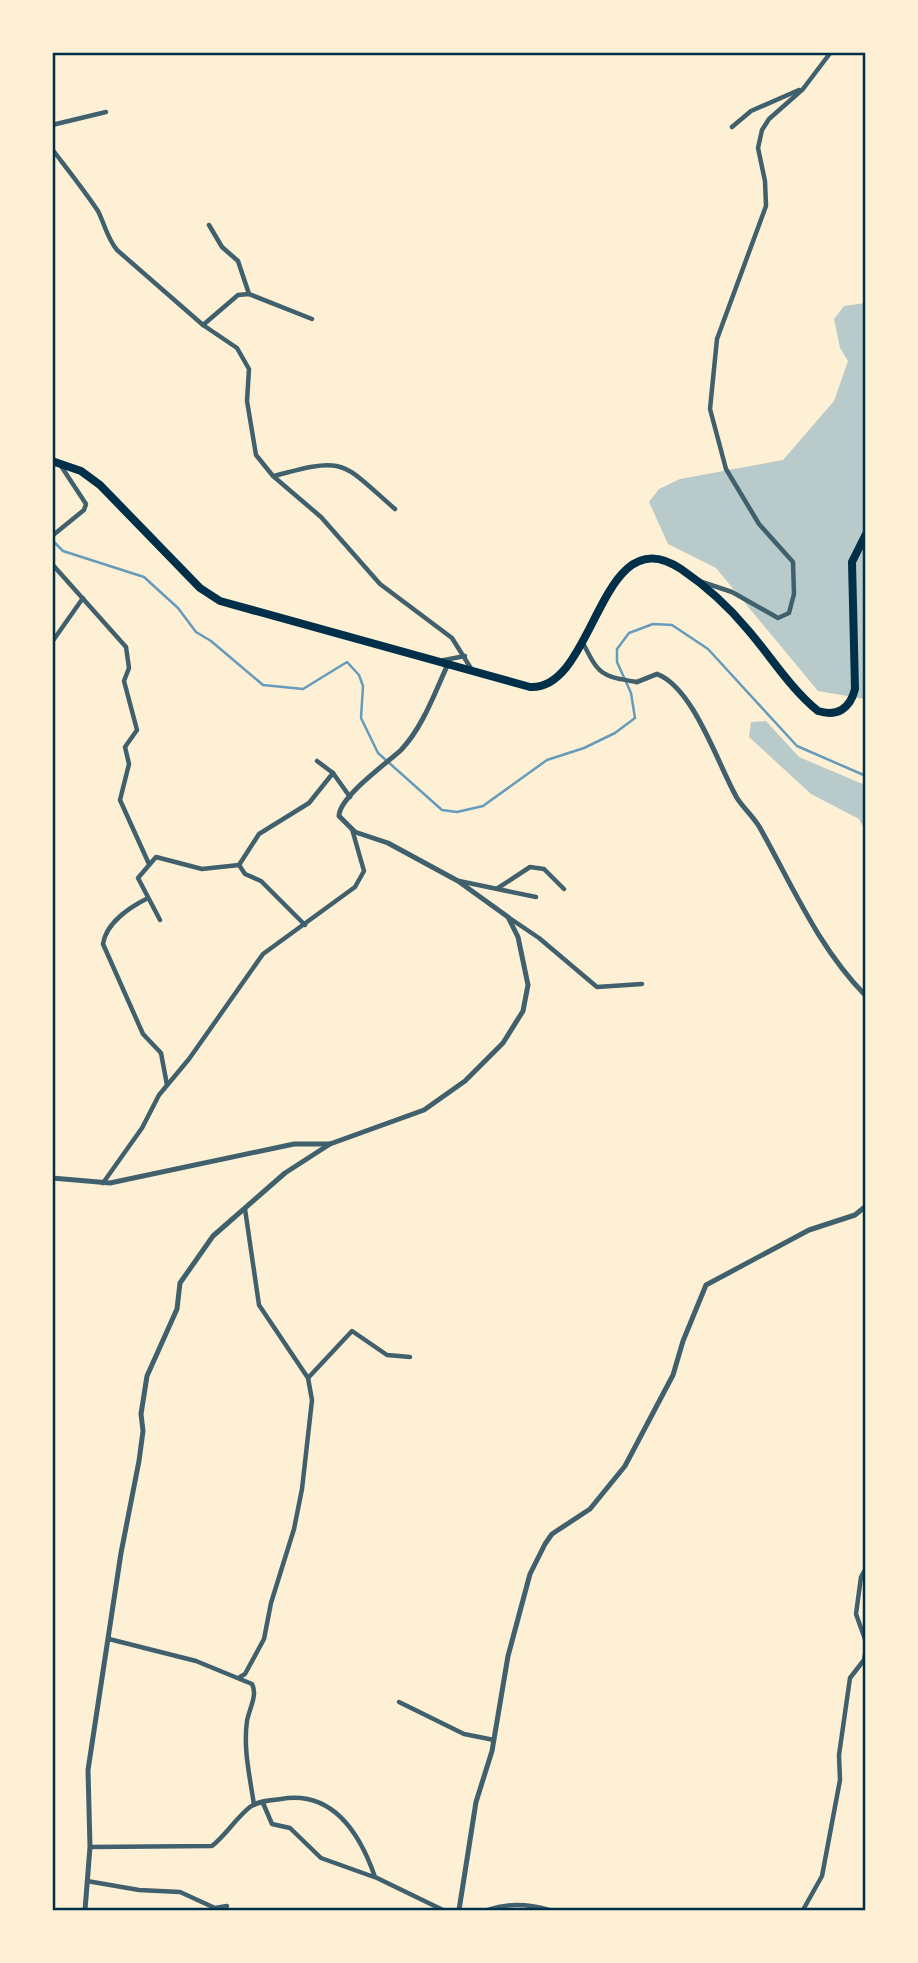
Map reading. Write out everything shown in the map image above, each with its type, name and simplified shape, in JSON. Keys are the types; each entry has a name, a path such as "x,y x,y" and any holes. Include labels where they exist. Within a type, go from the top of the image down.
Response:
{"highway":[{"path":"56,462 81,471 100,485 209,595 247,611 340,632 530,687 546,686 565,672 619,579 639,562 655,558 698,581 733,612 805,700 818,711 839,712 848,706 855,689 852,562 866,534"}],"street":[{"path":"698,581 715,584 778,618 789,613 794,594 793,562 759,524 726,470 710,408 717,339 766,206 765,181 758,148 762,131 769,119 803,89 831,52"},
{"path":"732,127 751,111 803,89"},
{"path":"52,125 106,112"},
{"path":"52,149 90,199 100,216 108,239 117,250 203,325 236,348 247,363 251,438 256,455 273,476 321,517 380,584 452,638 473,671"},
{"path":"209,225 222,247 238,261 249,294"},
{"path":"203,325 238,295 249,294 312,318"},
{"path":"52,536 84,510 86,504 56,462"},
{"path":"273,476 319,463 343,466 358,475 395,509"},
{"path":"52,564 126,647 129,668 124,681 136,730 125,747 129,764 120,798 149,864"},
{"path":"52,642 83,598"},
{"path":"582,641 596,670 611,678 637,682 657,674 684,696 738,799 759,825 808,922 866,996"},
{"path":"438,661 465,656"},
{"path":"448,664 425,715 402,748 341,806 339,816 352,829 388,843 458,881 538,938 597,987 642,984"},
{"path":"317,761 333,773 350,797"},
{"path":"160,920 138,878 149,864 159,857 202,869 239,865 253,848 256,836 309,803 333,773"},
{"path":"103,1183 138,1135 155,1101 189,1059 262,954 355,887 363,871 352,829"},
{"path":"239,865 246,874 261,881 305,925"},
{"path":"498,888 530,867 544,869 564,889"},
{"path":"458,881 536,897"},
{"path":"148,898 104,933 103,944 143,1034 161,1053 167,1085"},
{"path":"85,1910 90,1847 88,1770 121,1553 139,1461 143,1431 141,1414 148,1376 177,1310 180,1283 220,1228 285,1173 330,1144 425,1110 465,1081 503,1043 523,1011 528,985 517,937 508,917"},
{"path":"52,1178 103,1183 294,1144 330,1144"},
{"path":"240,1677 246,1674 264,1639 271,1603 294,1529 302,1489 312,1400 308,1378 258,1306 245,1209"},
{"path":"458,1910 476,1802 494,1740 508,1656 530,1574 552,1534 590,1509 625,1466 673,1375 687,1329 706,1285 809,1230 864,1211"},
{"path":"308,1378 352,1331 387,1355 410,1357"},
{"path":"866,1568 861,1577 856,1615 866,1642"},
{"path":"109,1639 196,1661 240,1677 255,1688 247,1721 246,1752 254,1805"},
{"path":"803,1910 822,1877 840,1780 839,1755 850,1678 864,1660 866,1649"},
{"path":"399,1702 464,1734 494,1740"},
{"path":"90,1847 212,1846 254,1805 297,1796 334,1811 357,1835 375,1877"},
{"path":"263,1803 272,1824 290,1828 321,1858 375,1877 443,1910"},
{"path":"87,1881 139,1890 180,1892 215,1908 227,1906"},
{"path":"486,1910 507,1905 549,1910"}],"shaded area":[{"path":"865,303 865,699 818,691 716,568 668,544 649,502 659,489 680,479 783,460 834,401 848,361 840,348 834,319 844,306"},
{"path":"766,721 799,757 865,785 865,830 859,819 811,794 749,737 751,722"}],"waterway":[{"path":"52,540 63,551 144,577 178,608 196,632 211,641 263,685 303,689 347,662 359,675 363,686 361,718 378,753 442,810 457,812 483,806 547,760 584,748 615,733 635,718 631,693 617,662 617,649 629,633 653,624 672,625 708,649 797,746 866,776"}]}
